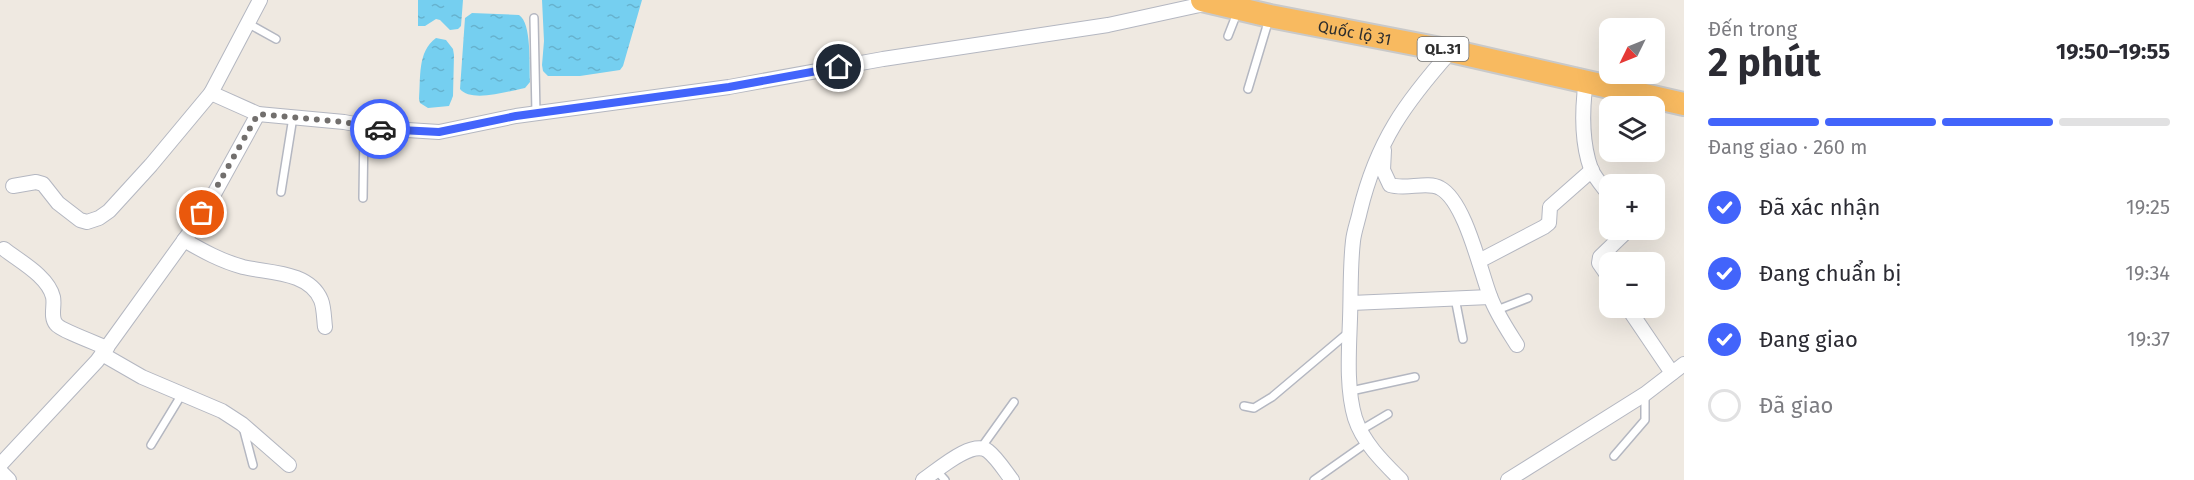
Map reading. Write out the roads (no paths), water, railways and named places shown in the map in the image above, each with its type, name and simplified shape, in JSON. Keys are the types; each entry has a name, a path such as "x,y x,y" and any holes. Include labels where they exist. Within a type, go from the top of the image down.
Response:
{"highway":[{"name":"Quốc lộ 31","path":"1206,1 1586,80 1684,104"}],"street":[{"path":"13,186 36,182 43,184 58,203 74,216 87,222 109,211 211,93 260,0"},
{"path":"211,93 258,114 344,122 376,128 439,132 536,114 729,87 884,59 1108,25 1206,1"},
{"path":"1401,480 1375,452 1355,418 1351,391 1350,331 1353,240 1367,182 1384,142 1398,116 1420,86 1451,51"},
{"path":"1586,80 1582,110 1592,170 1599,180"},
{"path":"0,465 105,351 202,213 258,114"},
{"path":"1384,142 1383,170 1390,185 1398,187 1437,186 1457,208 1479,261 1490,297 1517,345"},
{"path":"1479,261 1549,223 1550,207 1592,170"},
{"path":"183,240 214,258 244,267 285,274 301,280 310,286 321,300 325,327"},
{"path":"1605,252 1618,240"},
{"path":"4,249 40,277 50,289 53,298 53,317 58,327 105,351 142,377 222,411 242,424 289,465"},
{"path":"1351,303 1490,297"},
{"path":"1635,318 1672,373"},
{"path":"1508,480 1645,394 1684,364"},
{"path":"923,480 941,475 963,453 974,448 981,448 990,453 1012,480"},
{"path":"0,471 9,480"}],"lane":[{"path":"1228,36 1238,9"},
{"path":"1248,89 1270,16"},
{"path":"534,18 536,114"},
{"path":"249,24 276,39"},
{"path":"281,192 293,117"},
{"path":"363,198 364,126"},
{"path":"1455,298 1463,339"},
{"path":"1497,310 1528,298"},
{"path":"1244,406 1254,408 1272,397 1350,331"},
{"path":"1351,391 1415,377"},
{"path":"151,445 182,394"},
{"path":"1614,456 1645,420 1645,394"},
{"path":"981,448 1014,402"},
{"path":"1314,480 1388,414"},
{"path":"242,424 253,465"}],"water":[{"path":"418,0 463,0 461,26 450,30 436,19 425,26 418,26"},
{"path":"542,0 642,0 620,70 580,76 548,76 543,71 542,65 544,41"},
{"path":"472,13 519,15 523,20 528,35 530,56 530,82 525,88 481,96 465,93 460,89 465,18"},
{"path":"436,38 446,40 453,49 453,96 449,106 428,108 420,103 419,99 421,66 426,50"}]}
